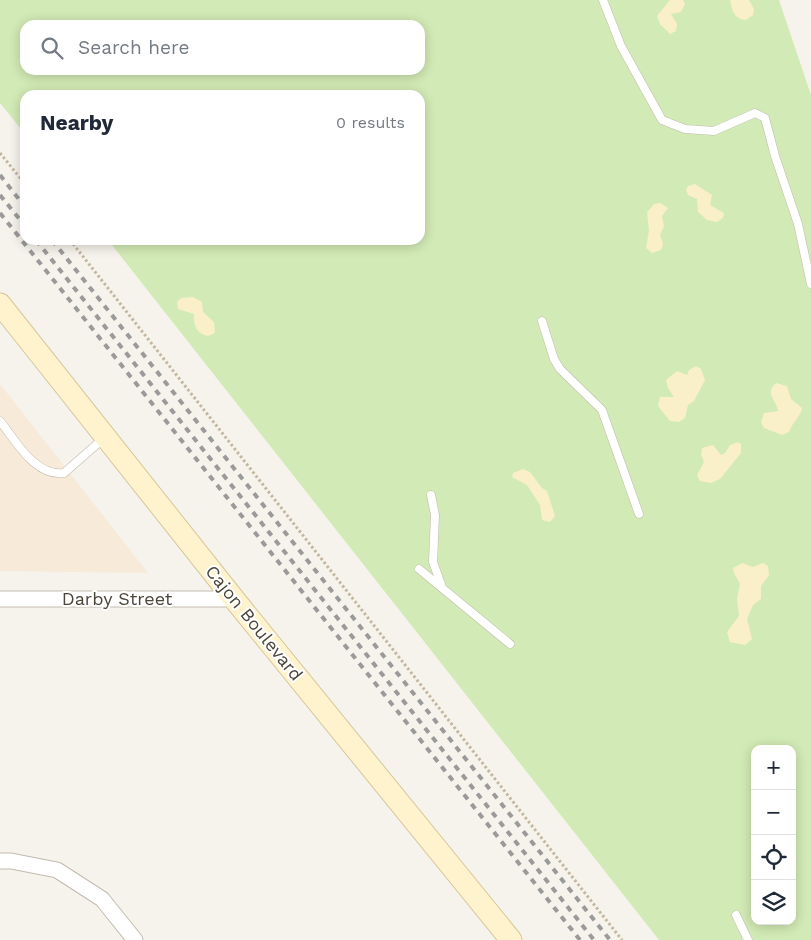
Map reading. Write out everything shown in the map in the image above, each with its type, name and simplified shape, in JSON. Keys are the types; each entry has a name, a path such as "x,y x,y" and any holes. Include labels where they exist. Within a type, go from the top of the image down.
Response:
{"main road":[{"name":"Cajon Boulevard","path":"0,304 234,598 511,940"}],"street":[{"name":"Darby Street","path":"0,598 234,598"},
{"path":"0,861 12,861 57,870 102,899 135,940"}],"lane":[{"path":"603,0 621,46 662,120 685,128 714,131 755,113 765,118 774,156 798,224 811,284"},
{"path":"542,321 554,359 560,369 602,410 639,514"},
{"path":"0,421 31,460 42,470 51,473 64,473 105,436"},
{"path":"431,495 435,515 434,562 443,589"},
{"path":"418,569 510,644"},
{"path":"736,915 748,940"}],"path":[{"path":"0,153 20,178"},
{"path":"74,245 622,940"}],"shaded area":[{"path":"0,384 148,573 0,571"}],"green space":[{"path":"0,0 779,0 811,95 811,940 659,940 112,245 425,245 425,90 20,90 20,128 0,103"}],"sand":[{"path":"670,0 683,0 685,4 681,12 671,14 677,24 676,31 670,34 660,24 657,16"},
{"path":"730,0 749,0 754,9 753,15 746,20 739,18 733,10"},
{"path":"695,184 712,195 710,205 724,213 723,218 717,222 707,220 698,212 697,199 688,195 686,190 688,186"},
{"path":"660,203 668,208 662,216 664,226 660,235 663,244 661,250 652,253 646,248 649,230 647,212 654,204"},
{"path":"193,297 202,302 203,312 214,322 215,333 208,336 204,335 198,331 195,325 194,314 178,309 177,302 181,298"},
{"path":"696,366 701,369 705,380 694,401 688,405 685,418 679,422 670,421 658,406 660,397 674,397 668,388 666,380 677,371 687,375 689,370"},
{"path":"776,383 787,386 791,399 802,408 789,432 782,435 764,428 761,422 764,413 778,411 771,394 771,390"},
{"path":"738,442 741,444 741,453 720,479 711,483 700,481 697,475 704,462 701,454 702,448 713,445 721,455 725,453 730,445"},
{"path":"523,469 530,472 542,488 547,491 555,516 550,522 542,520 540,505 527,485 512,477 513,473"},
{"path":"742,563 753,567 763,563 768,566 769,575 761,586 761,599 753,605 747,619 752,639 745,645 730,642 727,632 739,616 737,599 740,584 733,568"}],"railway":[{"path":"0,175 20,201"},
{"path":"0,195 20,220"},
{"path":"0,213 20,238"},
{"path":"26,245 580,940"},
{"path":"40,245 594,940"},
{"path":"56,245 610,940"}]}
